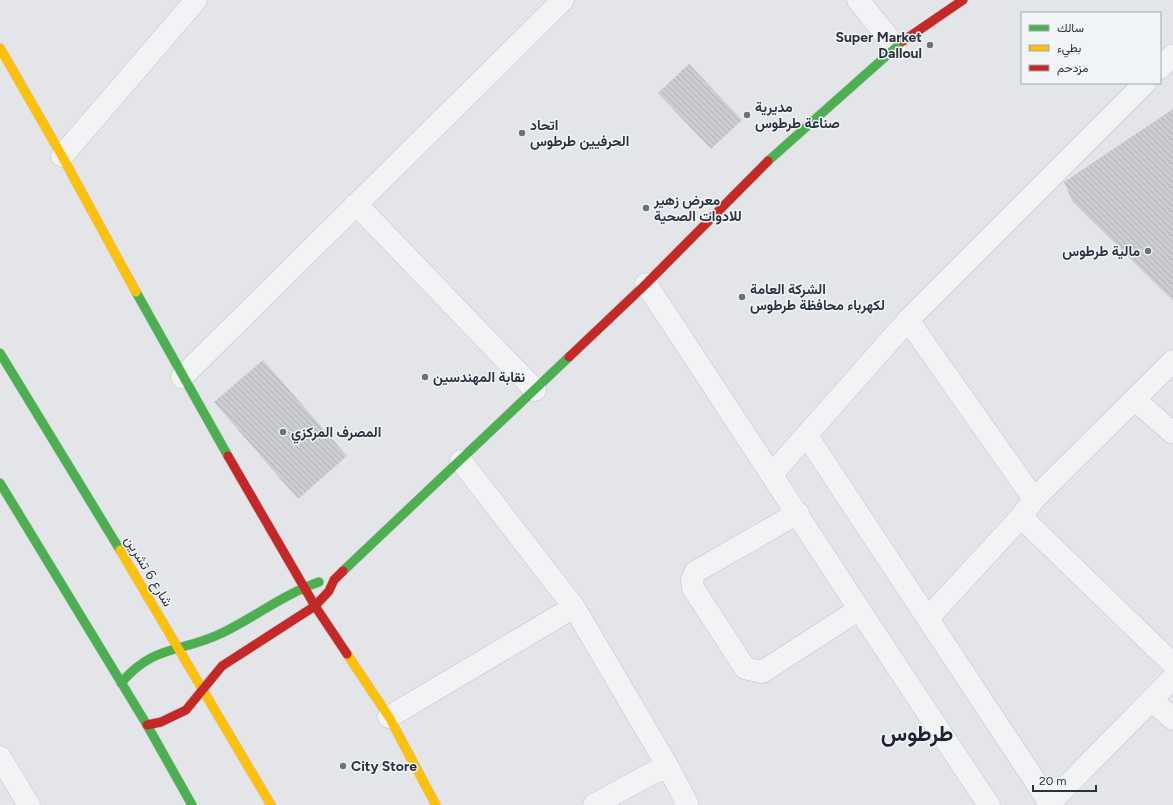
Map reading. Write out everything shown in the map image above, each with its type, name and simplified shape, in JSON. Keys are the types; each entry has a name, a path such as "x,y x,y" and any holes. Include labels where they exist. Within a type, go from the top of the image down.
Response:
{"street":[{"path":"62,156 196,0"},
{"path":"182,377 563,0"},
{"path":"858,0 895,46"},
{"path":"147,725 162,722 186,710 196,700 203,688 222,666 315,606 329,591 334,580 646,284 774,155 895,46 963,0"},
{"path":"0,48 62,156 182,377 315,606 388,717 436,805"},
{"path":"1161,67 1173,55"},
{"path":"772,474 908,320 1144,84"},
{"path":"356,204 535,390"},
{"path":"646,284 798,513 858,610 989,805"},
{"path":"908,320 1034,499"},
{"name":"شارع 6 تشرين","path":"0,353 179,647 271,805"},
{"path":"928,618 1021,517 1034,499 1173,362"},
{"path":"1135,400 1173,433"},
{"path":"807,436 1050,804 1173,678"},
{"path":"461,461 574,607 667,765 688,805"},
{"path":"2,493 147,725 192,805"},
{"path":"798,513 695,572 692,580 693,588 745,668 753,671 762,672 858,610"},
{"path":"1021,517 1173,664"},
{"path":"121,683 139,662 165,650 201,642 222,633 304,587 323,581 334,580"},
{"path":"388,717 574,607"},
{"path":"1152,701 1173,719"},
{"path":"0,756 8,788 29,805"},
{"path":"594,805 667,765"}],"building":[{"path":"689,64 742,120 711,149 658,93"},
{"name":"مالية طرطوس","path":"1173,109 1173,301 1072,201 1064,182"},
{"name":"المصرف المركزي","path":"263,360 347,456 298,499 214,402"}],"traffic: fast":[{"path":"768,161 903,41"},
{"path":"136,292 228,456"},
{"path":"0,353 120,550"},
{"path":"343,571 569,357"},
{"path":"0,483 147,725 192,805"},
{"path":"121,683 133,670 157,655 194,644 222,633 282,599 319,582"}],"traffic: slow":[{"path":"0,48 62,156 136,292"},
{"path":"120,550 271,805"},
{"path":"347,654 389,717 436,805"}],"traffic: jam":[{"path":"903,41 963,0"},
{"path":"569,357 646,284 768,161"},
{"path":"228,456 315,606 347,654"},
{"path":"147,725 161,722 186,710 222,666 315,606 329,591 334,580 343,571"}],"place":[{"name":"Super Market Dalloul","path":"930,45"},
{"name":"مديرية صناعة طرطوس","path":"747,115"},
{"name":"اتحاد الحرفيين طرطوس","path":"522,133"},
{"name":"معرض زهير للادوات الصحية","path":"646,208"},
{"name":"مالية طرطوس","path":"1148,251"},
{"name":"الشركة العامة لكهرباء محافظة طرطوس","path":"742,297"},
{"name":"نقابة المهندسين","path":"425,377"},
{"name":"المصرف المركزي","path":"283,432"},
{"name":"City Store","path":"343,766"}],"district":[{"name":"طرطوس","path":"917,733"}]}
